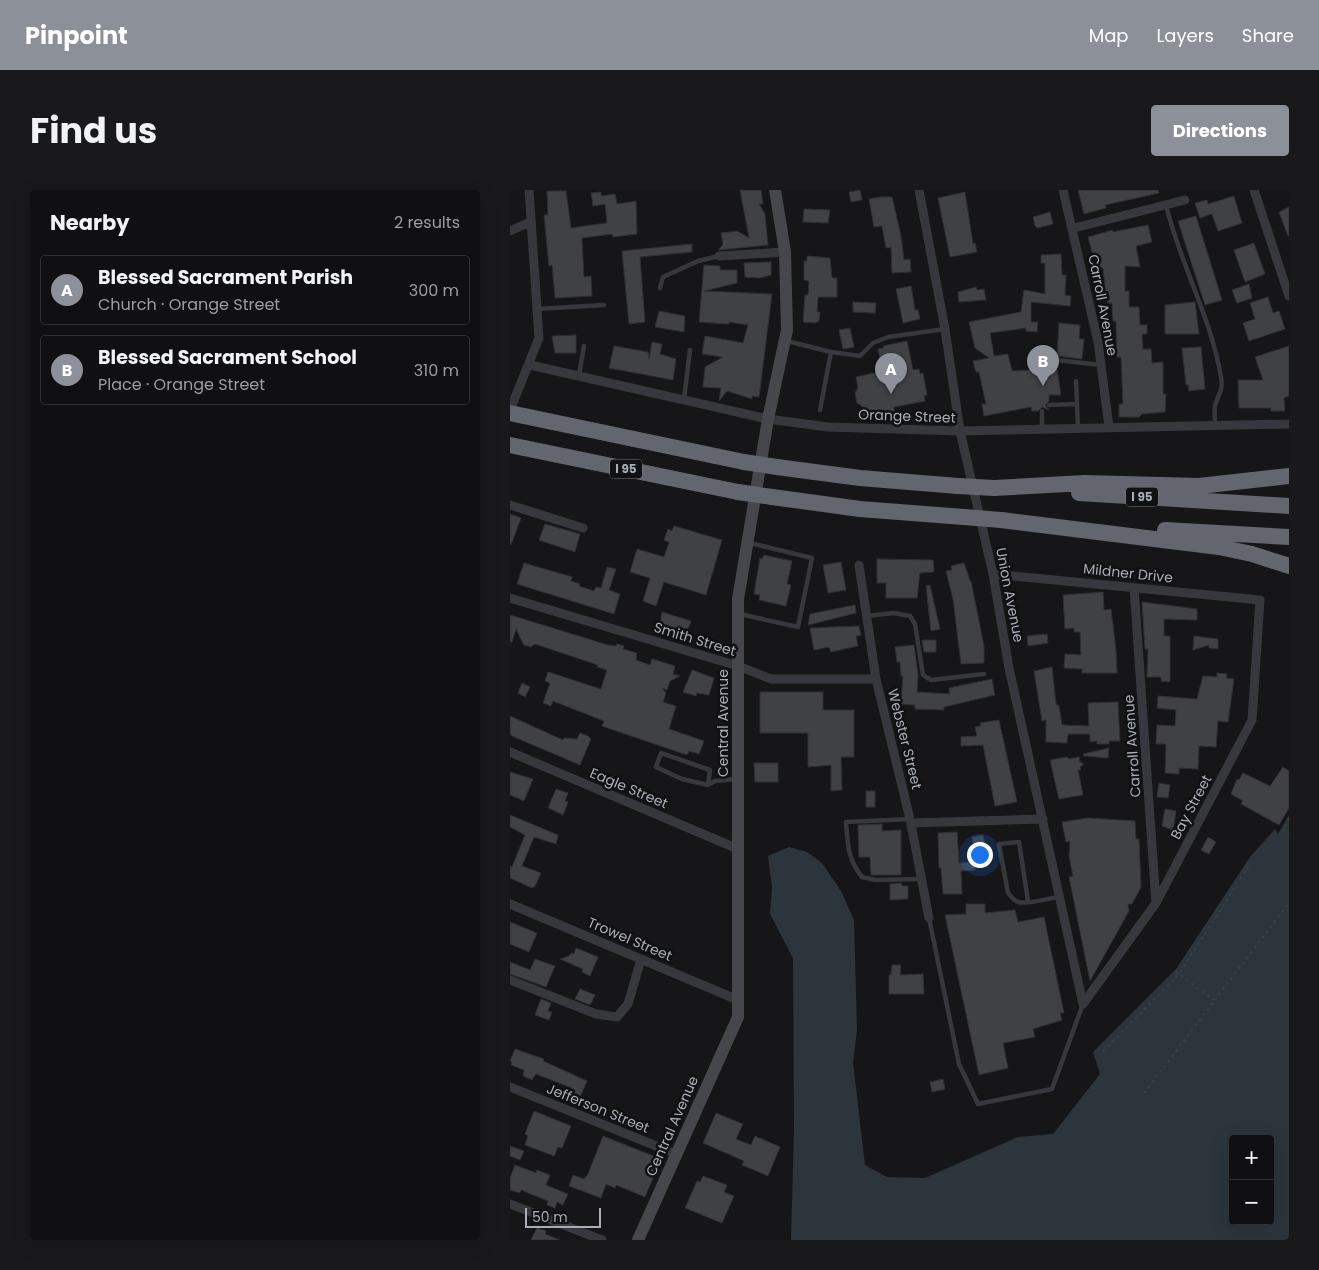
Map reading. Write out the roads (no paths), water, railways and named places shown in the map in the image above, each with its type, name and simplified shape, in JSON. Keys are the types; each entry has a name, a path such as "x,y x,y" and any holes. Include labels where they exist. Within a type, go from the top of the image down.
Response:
{"highway":[{"name":"I 95","path":"515,413 744,462 860,478 958,486 1289,506"},
{"name":"I 95","path":"512,445 738,492 860,509 1289,538"},
{"path":"994,488 1085,483 1199,486 1289,476"},
{"path":"1001,520 1219,547 1252,554 1289,566"}],"street":[{"path":"515,413 539,338 529,190"},
{"name":"Central Avenue","path":"638,1240 738,1018 738,614 746,542 768,419 787,330 785,252 775,190"},
{"name":"Union Avenue","path":"919,190 945,329 960,432 993,574 1009,668 1044,819 1083,1004"},
{"name":"Carroll Avenue","path":"1064,190 1074,228 1101,365 1109,427"},
{"path":"1254,190 1289,296"},
{"path":"1074,228 1186,200"},
{"path":"510,230 530,222"},
{"path":"719,256 785,252"},
{"name":"Orange Street","path":"530,366 579,375 768,419 828,427 960,432 1289,424"},
{"path":"510,505 583,528"},
{"name":"Webster Street","path":"859,565 876,678 911,821 929,918"},
{"name":"Mildner Drive","path":"993,574 1260,600"},
{"name":"Carroll Avenue","path":"1134,588 1156,903"},
{"name":"Smith Street","path":"510,598 738,666 771,679 876,678"},
{"name":"Bay Street","path":"1083,1004 1156,903 1252,720 1260,600"},
{"name":"Eagle Street","path":"510,752 738,848"},
{"path":"911,821 1044,819"},
{"name":"Trowel Street","path":"510,904 738,1000"},
{"path":"510,980 596,1014 617,1017 628,1004 641,959"},
{"name":"Jefferson Street","path":"510,1087 676,1154"},
{"path":"510,1204 602,1240"}],"lane":[{"path":"1165,205 1178,246 1204,314 1222,379 1221,395 1215,407 1215,426"},
{"path":"660,288 662,277 698,261 719,256"},
{"path":"537,309 604,305"},
{"path":"785,341 831,352 860,356 873,344 888,337 945,329"},
{"path":"579,375 584,346"},
{"path":"684,399 690,350"},
{"path":"820,410 831,352"},
{"path":"1047,359 1101,365"},
{"path":"1076,381 1078,428"},
{"path":"1049,405 1077,404"},
{"path":"1042,411 1042,429"},
{"path":"738,614 798,627 812,558 746,542"},
{"path":"867,616 894,613 910,616 915,624 923,675 931,680 984,674"},
{"path":"708,785 710,770 661,752 656,767 682,779 708,785 715,781 738,779"},
{"path":"911,821 846,822 848,850 851,863 862,877 868,879 922,879"},
{"path":"1028,901 1019,842 999,844 1008,893 1018,902 1028,901 1060,897"},
{"path":"929,918 959,1064 978,1104 1052,1089 1083,1004"}],"place":[{"name":"Blessed Sacrament School","path":"1043,386"},
{"name":"Blessed Sacrament Parish","path":"891,394"}]}
